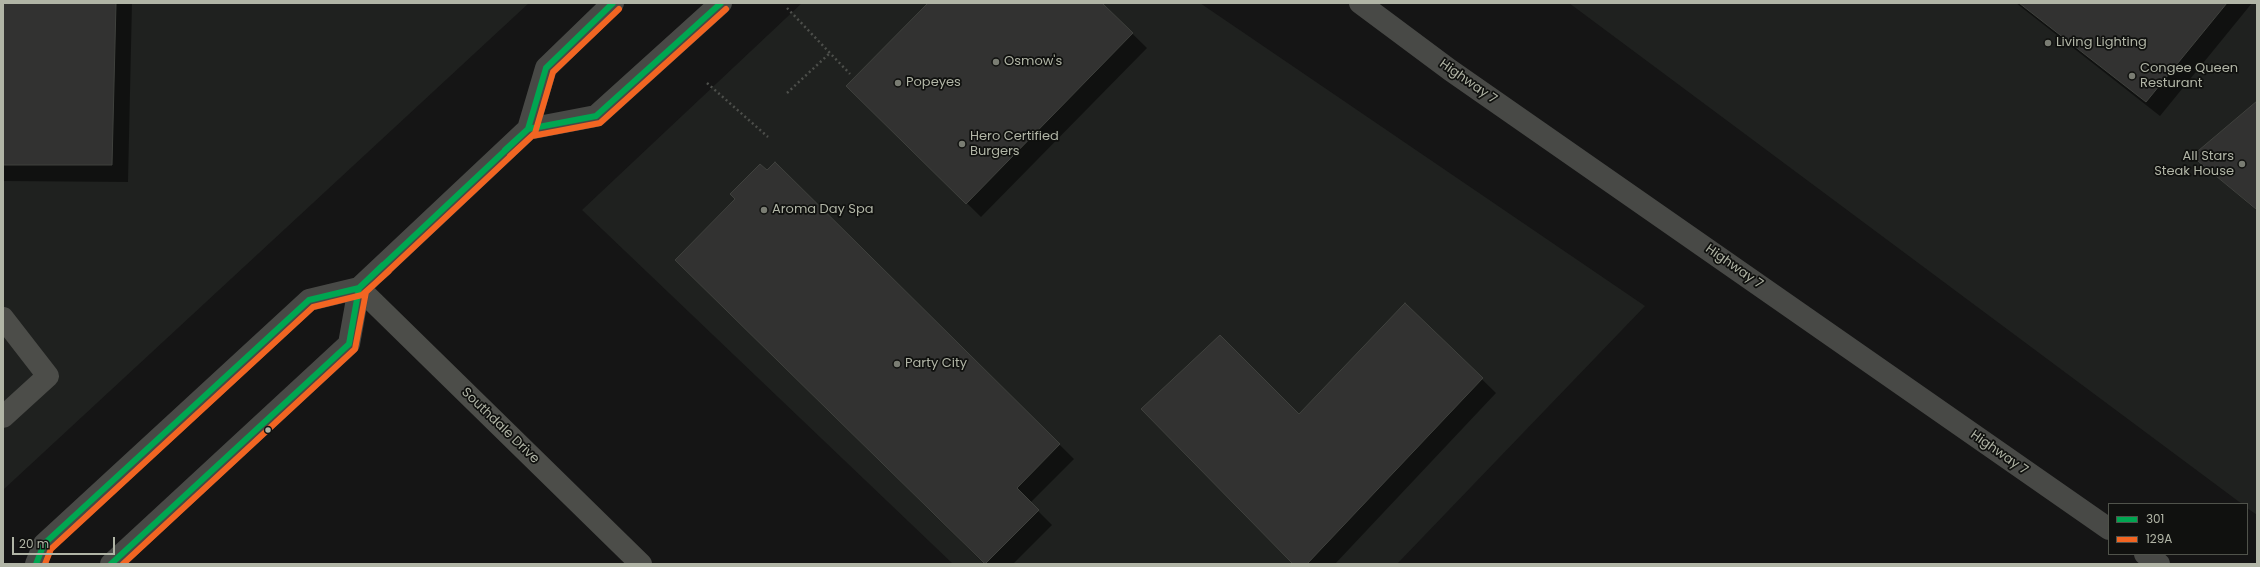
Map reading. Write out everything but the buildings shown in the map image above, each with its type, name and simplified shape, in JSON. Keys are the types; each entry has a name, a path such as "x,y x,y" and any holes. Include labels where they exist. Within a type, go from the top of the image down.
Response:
{"main road":[{"path":"36,564 44,544 309,300 359,288 528,129 546,68 613,3"},
{"path":"528,129 596,116 721,3"},
{"name":"Highway 7","path":"1360,3 1450,70 2108,528"},
{"path":"111,564 349,344 359,288"},
{"path":"2146,555 2159,564"}],"street":[{"name":"Southdale Drive","path":"359,288 640,564"},
{"path":"3,318 48,376 3,418"}],"path":[{"path":"787,8 850,74"},
{"path":"787,93 830,53"},
{"path":"707,83 768,137"}],"shaded area":[{"path":"3,3 529,3 3,490"},
{"path":"802,3 1200,3 1645,306 1397,564 953,564 582,210"},
{"path":"1569,3 2257,3 2257,515 2248,509 2248,503 2241,503"}],"transit line":[{"name":"301","path":"505,150 528,129 546,68 613,3"},
{"name":"301","path":"111,564 349,344 359,288 528,129 596,116 721,3"},
{"name":"129A","path":"510,156 535,133 553,72 619,9"},
{"name":"129A","path":"123,564 355,349 366,292 532,136 600,123 726,9"},
{"name":"301","path":"36,564 44,544 309,300 359,288 383,265"},
{"name":"129A","path":"45,564 51,549 313,307 362,295 389,271"}],"place":[{"name":"Living Lighting","path":"2048,43"},
{"name":"Osmow's","path":"996,62"},
{"name":"Congee Queen Resturant","path":"2132,76"},
{"name":"Popeyes","path":"898,83"},
{"name":"Hero Certified Burgers","path":"962,144"},
{"name":"All Stars Steak House","path":"2242,164"},
{"name":"Aroma Day Spa","path":"764,210"},
{"name":"Party City","path":"897,364"}]}
